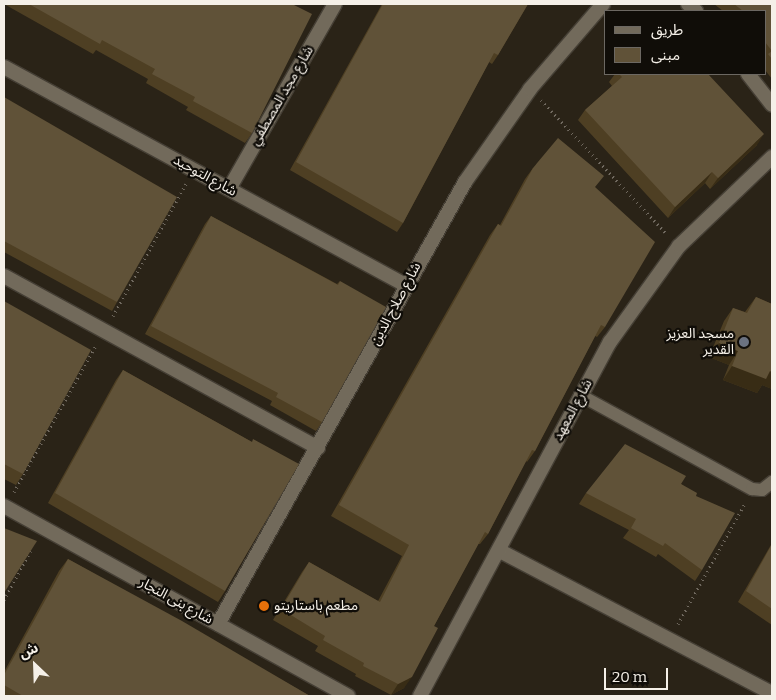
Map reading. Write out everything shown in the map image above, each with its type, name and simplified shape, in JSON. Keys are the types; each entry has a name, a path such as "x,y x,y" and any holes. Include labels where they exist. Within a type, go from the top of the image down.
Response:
{"street":[{"name":"شارع مجد المصطفي","path":"229,189 335,4"},
{"name":"شارع صلاح الدين","path":"218,624 318,448 464,182 530,89 604,4"},
{"name":"شارع التوحيد","path":"4,67 406,285"},
{"path":"749,75 772,105"},
{"name":"شارع المعهد","path":"420,696 500,551 580,395 610,342 679,246 772,157"},
{"path":"4,276 318,448"},
{"name":"شارع بنى النجار","path":"4,506 348,696"},
{"path":"500,551 772,693"}],"lane":[{"path":"580,395 752,489 762,490 772,482"}],"path":[{"path":"530,89 679,246"},
{"path":"670,639 752,489"},
{"path":"4,600 44,528"}],"building":[{"path":"29,4 292,4 312,14 252,133 193,101 195,97 152,74 155,69 102,40 100,44"},
{"path":"383,4 528,4 498,55 494,53 403,223 296,162"},
{"path":"734,4 772,4 772,51 766,43 766,10 742,10"},
{"path":"772,51 772,59 768,54"},
{"path":"620,75 709,75 764,134 718,178 712,172 675,207 585,110 622,77"},
{"path":"4,97 177,197 117,302 4,241"},
{"path":"558,138 604,176 595,187 655,242 605,327 601,325 535,451 532,450 488,534 485,532 434,626 438,628 412,677 398,684 363,666 364,663 323,640 325,636 281,609 309,562 380,602 409,545 339,505 498,224 501,226 533,168"},
{"path":"211,216 338,285 340,281 386,307 322,422 276,397 278,393 151,326"},
{"name":"مسجد العزيز القدير","path":"756,297 772,304 772,372 770,371 766,379 732,366 738,351 719,343 733,308 747,313"},
{"path":"4,301 91,350 23,474 4,464"},
{"path":"123,370 252,442 253,439 299,464 225,591 55,493"},
{"path":"625,444 686,476 681,484 697,493 696,496 735,513 702,570 665,543 663,546 631,528 636,519 586,493"},
{"path":"4,528 37,541 4,593"},
{"path":"772,544 772,609 746,591"},
{"path":"68,559 182,621 310,696 23,696 4,685 4,675"}],"place":[{"name":"مسجد العزيز القدير","path":"744,342"},
{"name":"مطعم باستاريتو","path":"264,606"}]}
